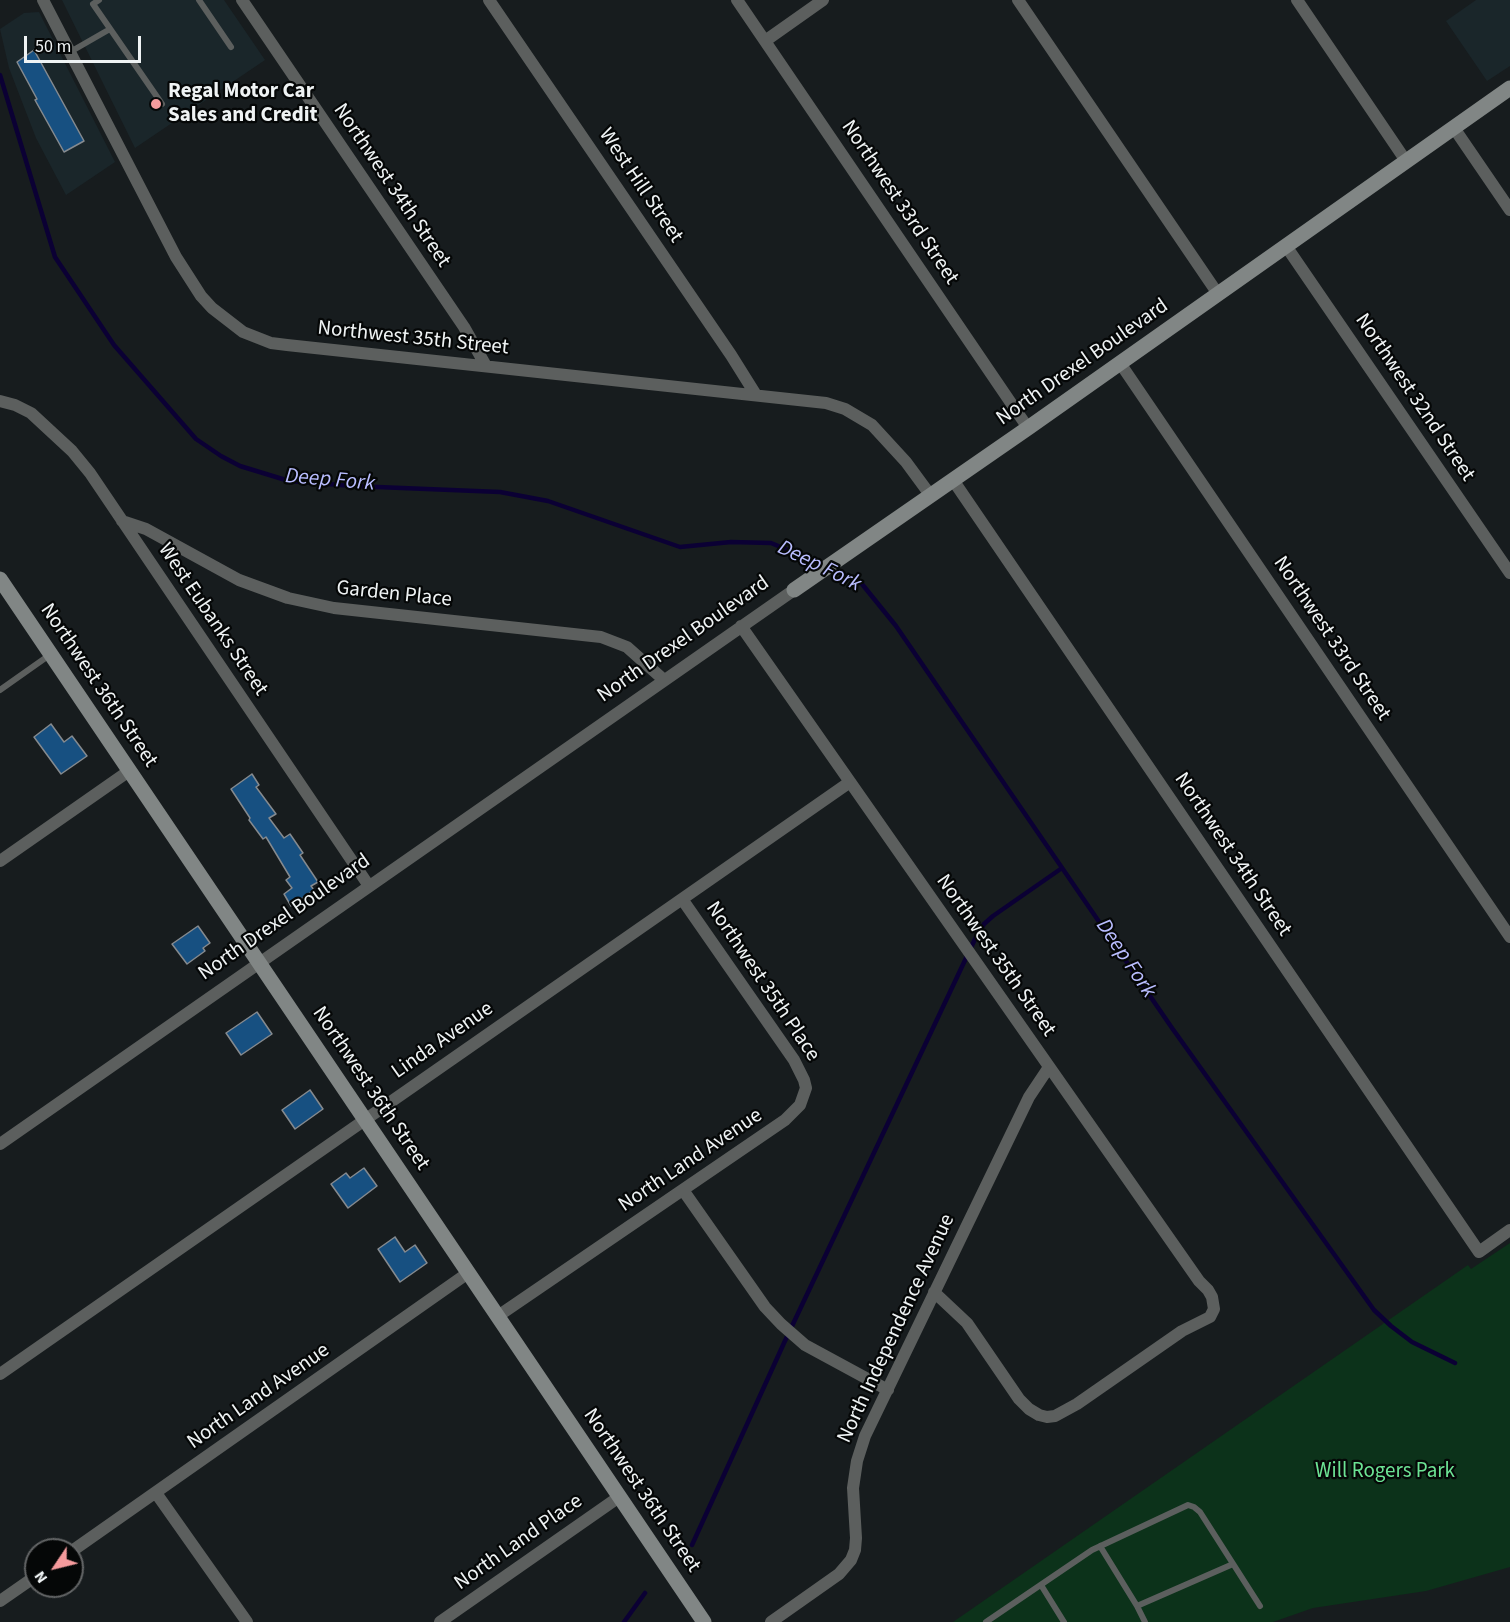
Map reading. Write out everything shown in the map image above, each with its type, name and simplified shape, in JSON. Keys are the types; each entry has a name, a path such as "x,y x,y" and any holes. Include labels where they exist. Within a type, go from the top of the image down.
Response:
{"main road":[{"name":"North Drexel Boulevard","path":"794,590 1510,88"},
{"name":"Northwest 36th Street","path":"0,579 704,1622"}],"street":[{"name":"Northwest 35th Street","path":"43,0 176,256 201,296 224,320 257,338 279,344 826,403 845,408 872,425 890,442 931,496"},
{"name":"Northwest 34th Street","path":"242,0 464,327 486,366"},
{"name":"West Hill Street","path":"489,0 756,395"},
{"name":"Northwest 33rd Street","path":"737,0 1028,428"},
{"path":"765,41 823,0"},
{"path":"1018,0 1218,294"},
{"path":"1297,0 1406,161"},
{"path":"1454,128 1510,210"},
{"name":"Northwest 32nd Street","path":"1286,246 1510,573"},
{"name":"Northwest 33rd Street","path":"1120,363 1510,937"},
{"name":"West Eubanks Street","path":"0,401 31,413 53,432 90,473 369,885"},
{"name":"Northwest 34th Street","path":"953,480 1479,1252 1510,1230"},
{"name":"Garden Place","path":"122,521 146,529 239,580 288,598 334,608 601,637 627,647 664,680"},
{"name":"North Drexel Boulevard","path":"0,1144 794,590"},
{"name":"Northwest 35th Street","path":"741,626 1199,1281 1208,1290 1214,1308 1210,1317 1182,1331 1077,1404 1055,1416 1047,1417 1029,1409 1019,1399 968,1323 934,1292"},
{"path":"0,861 129,771"},
{"name":"Linda Avenue","path":"0,1374 850,782"},
{"name":"Northwest 35th Place","path":"682,899 794,1060 806,1088"},
{"name":"North Independence Avenue","path":"771,1622 839,1574 851,1560 855,1544 853,1488 856,1461 865,1436 1029,1097 1049,1067"},
{"name":"North Land Avenue","path":"498,1316 796,1111 806,1088"},
{"path":"683,1190 753,1291 781,1324 802,1342 888,1390"},
{"name":"North Land Avenue","path":"84,1543 468,1273"},
{"path":"156,1493 247,1622"},
{"name":"North Land Place","path":"440,1622 620,1497"},
{"path":"0,1601 24,1584"}],"lane":[{"path":"99,0 93,4 162,104"},
{"path":"199,0 231,47"},
{"path":"70,52 110,29"},
{"path":"0,690 51,654"},
{"path":"986,1622 1100,1546 1188,1505 1200,1512 1260,1606"},
{"path":"1100,1546 1145,1622"},
{"path":"1137,1606 1233,1564"},
{"path":"1041,1586 1064,1622"}],"shaded area":[{"name":"Regal Motor Car Sales and Credit","path":"62,0 224,0 265,60 135,148"},
{"path":"1476,0 1510,0 1510,66 1487,81 1446,21"},
{"path":"39,12 115,162 66,195 36,138 9,68 0,29 24,13"}],"green space":[{"name":"Will Rogers Park","path":"1510,1243 1510,1567 1426,1591 1313,1608 1273,1622 953,1622 1468,1265 1471,1269"}],"building":[{"path":"34,50 84,141 64,152 17,62"},
{"path":"51,724 64,742 72,736 87,756 61,774 34,737"},
{"path":"252,774 259,785 256,787 276,814 269,818 284,838 290,834 303,853 300,855 318,882 311,886 314,890 291,906 284,894 292,888 286,880 290,877 266,837 263,839 249,820 250,818 231,789"},
{"path":"198,926 210,943 203,948 205,951 187,964 172,944"},
{"path":"257,1012 272,1034 241,1055 226,1033"},
{"path":"310,1090 323,1109 295,1129 282,1110"},
{"path":"364,1168 377,1186 348,1208 331,1184 346,1173 350,1178"},
{"path":"395,1237 405,1252 415,1245 427,1263 400,1282 378,1249"}],"waterway":[{"name":"Deep Fork","path":"0,75 55,257 114,345 196,439 221,456 240,466 289,481 500,492 548,501 680,547 731,542 771,543 824,565"},
{"name":"Deep Fork","path":"832,569 862,584 896,626 1172,1028 1374,1310 1412,1342 1455,1363"},
{"path":"692,1545 784,1343 976,937 984,924 993,916 1062,868"},
{"path":"624,1622 645,1593"}],"place":[{"name":"Regal Motor Car Sales and Credit","path":"156,104"}]}
